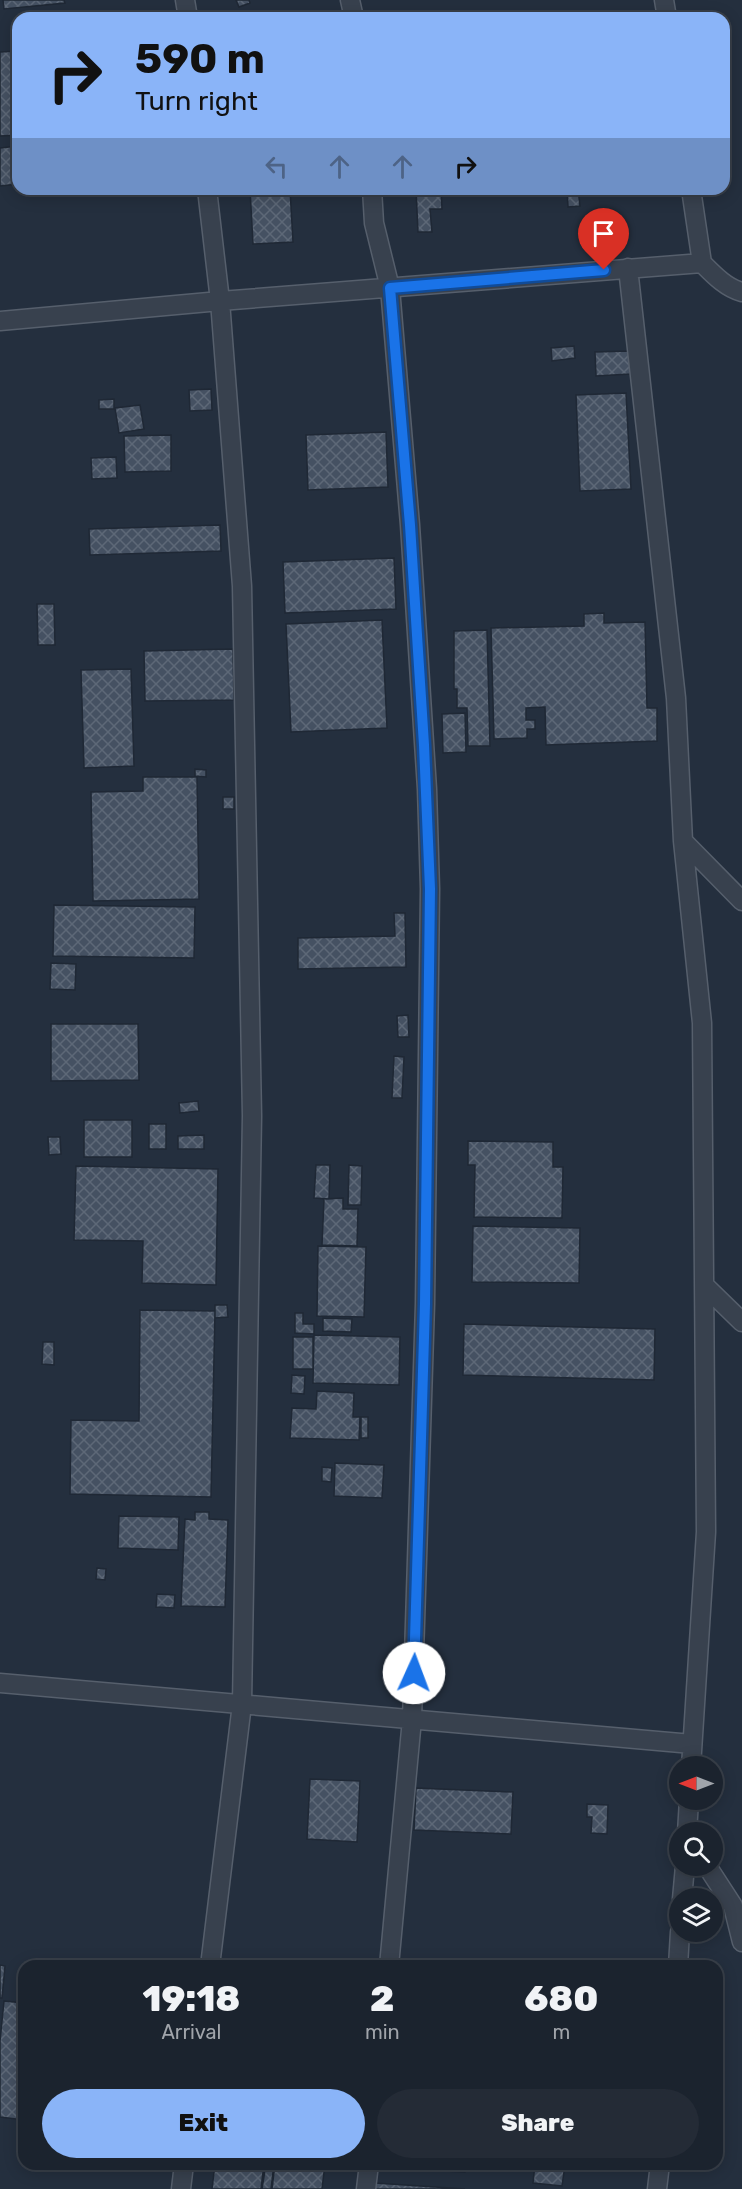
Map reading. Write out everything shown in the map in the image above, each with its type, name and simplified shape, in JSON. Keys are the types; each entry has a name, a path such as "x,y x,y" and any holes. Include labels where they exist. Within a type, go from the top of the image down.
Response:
{"street":[{"path":"208,195 220,301 242,586 252,1116 242,1704 211,1960"},
{"path":"372,195 374,223 390,288 410,525 430,889 425,1304 412,1719 390,1960"},
{"path":"692,195 702,263 726,284 742,292"},
{"path":"0,321 220,301 702,263"},
{"path":"628,268 676,698 683,842 702,1023 706,1532 691,1756"},
{"path":"683,842 742,901"},
{"path":"704,1285 742,1322"},
{"path":"0,1683 692,1744"},
{"path":"714,1876 733,1906 742,1941"},
{"path":"678,1960 679,1942"},
{"path":"180,2189 183,2170"},
{"path":"366,2189 368,2170"},
{"path":"657,2189 659,2170"}],"building":[{"path":"3,0 64,0 65,3 4,9"},
{"path":"236,0 249,0 250,3 239,7"},
{"path":"12,51 12,135 0,136 0,52"},
{"path":"12,147 12,185 0,186 0,148"},
{"path":"250,195 290,195 293,242 253,244"},
{"path":"416,195 441,195 442,209 430,209 432,232 418,232"},
{"path":"567,195 579,195 580,206 568,207"},
{"path":"574,346 575,358 552,361 551,348"},
{"path":"630,351 630,374 596,376 595,352"},
{"path":"211,389 212,410 190,411 189,390"},
{"path":"626,393 631,489 580,491 576,395"},
{"path":"114,399 114,409 99,409 99,400"},
{"path":"140,405 144,429 119,433 115,408"},
{"path":"386,432 388,487 308,490 306,435"},
{"path":"171,435 171,471 125,472 124,436"},
{"path":"116,457 117,478 92,479 91,458"},
{"path":"220,525 221,551 90,555 89,529"},
{"path":"394,558 396,609 285,613 283,562"},
{"path":"37,604 54,604 55,645 38,645"},
{"path":"604,613 604,623 645,622 647,708 657,708 657,741 546,745 545,707 526,708 526,720 535,720 535,729 527,729 527,738 494,739 491,628 584,626 584,614"},
{"path":"382,620 387,728 291,732 286,624"},
{"path":"487,630 490,746 468,746 467,708 457,708 457,689 454,689 454,631"},
{"path":"233,649 234,700 145,701 144,651"},
{"path":"131,669 134,766 84,768 81,670"},
{"path":"465,713 466,752 443,753 442,714"},
{"path":"195,769 206,770 206,777 195,776"},
{"path":"143,777 197,777 199,899 93,901 91,792 143,791"},
{"path":"223,797 234,797 234,809 223,809"},
{"path":"54,905 195,907 194,958 53,956"},
{"path":"394,913 405,913 406,967 298,969 298,938 395,936"},
{"path":"51,963 76,964 75,990 50,989"},
{"path":"408,1015 409,1037 398,1037 397,1016"},
{"path":"51,1024 138,1024 139,1080 51,1081"},
{"path":"394,1056 404,1057 402,1098 392,1098"},
{"path":"198,1101 199,1111 180,1113 179,1103"},
{"path":"84,1120 132,1120 132,1157 84,1157"},
{"path":"149,1124 166,1124 166,1149 149,1149"},
{"path":"204,1135 204,1149 178,1149 178,1136"},
{"path":"48,1137 60,1137 61,1154 49,1155"},
{"path":"468,1141 553,1142 553,1167 563,1167 562,1218 474,1217 475,1165 468,1165"},
{"path":"316,1165 330,1165 329,1199 314,1198"},
{"path":"349,1165 362,1166 361,1205 348,1205"},
{"path":"76,1166 218,1169 216,1285 142,1283 143,1241 74,1240"},
{"path":"343,1198 343,1209 358,1209 357,1246 322,1245 324,1199"},
{"path":"473,1226 580,1228 579,1283 472,1282"},
{"path":"318,1246 366,1247 364,1317 317,1316"},
{"path":"215,1305 227,1305 228,1317 215,1318"},
{"path":"140,1310 215,1311 211,1497 70,1494 71,1420 139,1421"},
{"path":"295,1313 303,1313 303,1324 314,1324 314,1334 295,1333"},
{"path":"323,1318 352,1319 351,1332 323,1331"},
{"path":"464,1324 655,1329 654,1380 463,1375"},
{"path":"314,1335 400,1337 399,1385 313,1383"},
{"path":"293,1337 313,1337 313,1369 293,1369"},
{"path":"43,1342 54,1342 54,1365 42,1364"},
{"path":"292,1375 305,1376 304,1394 291,1393"},
{"path":"317,1391 354,1393 353,1417 360,1417 359,1440 290,1438 292,1408 316,1409"},
{"path":"361,1417 368,1417 368,1438 361,1438"},
{"path":"335,1463 384,1465 382,1498 334,1496"},
{"path":"322,1467 332,1468 331,1482 322,1481"},
{"path":"195,1512 209,1512 209,1519 228,1520 225,1607 181,1606 185,1519 195,1520"},
{"path":"119,1516 179,1517 178,1550 118,1548"},
{"path":"97,1568 106,1569 105,1580 96,1579"},
{"path":"157,1594 175,1595 174,1608 156,1607"},
{"path":"310,1779 360,1781 357,1842 307,1839"},
{"path":"416,1788 513,1792 511,1834 414,1830"},
{"path":"587,1804 608,1805 607,1834 591,1833 592,1817 587,1817"},
{"path":"0,1965 5,1966 2,1998 0,1998"},
{"path":"4,2001 18,2002 18,2119 0,2117 0,2041"},
{"path":"214,2170 263,2170 261,2189 212,2189"},
{"path":"265,2170 273,2170 271,2189 262,2189"},
{"path":"274,2170 324,2170 322,2189 272,2189"},
{"path":"422,2170 465,2170 465,2172"},
{"path":"534,2170 564,2170 562,2186 533,2183"},
{"path":"375,2183 465,2189 375,2189"}],"route":[{"path":"414,1673 425,1304 430,889 427,789 410,525 390,288 604,270"}]}
